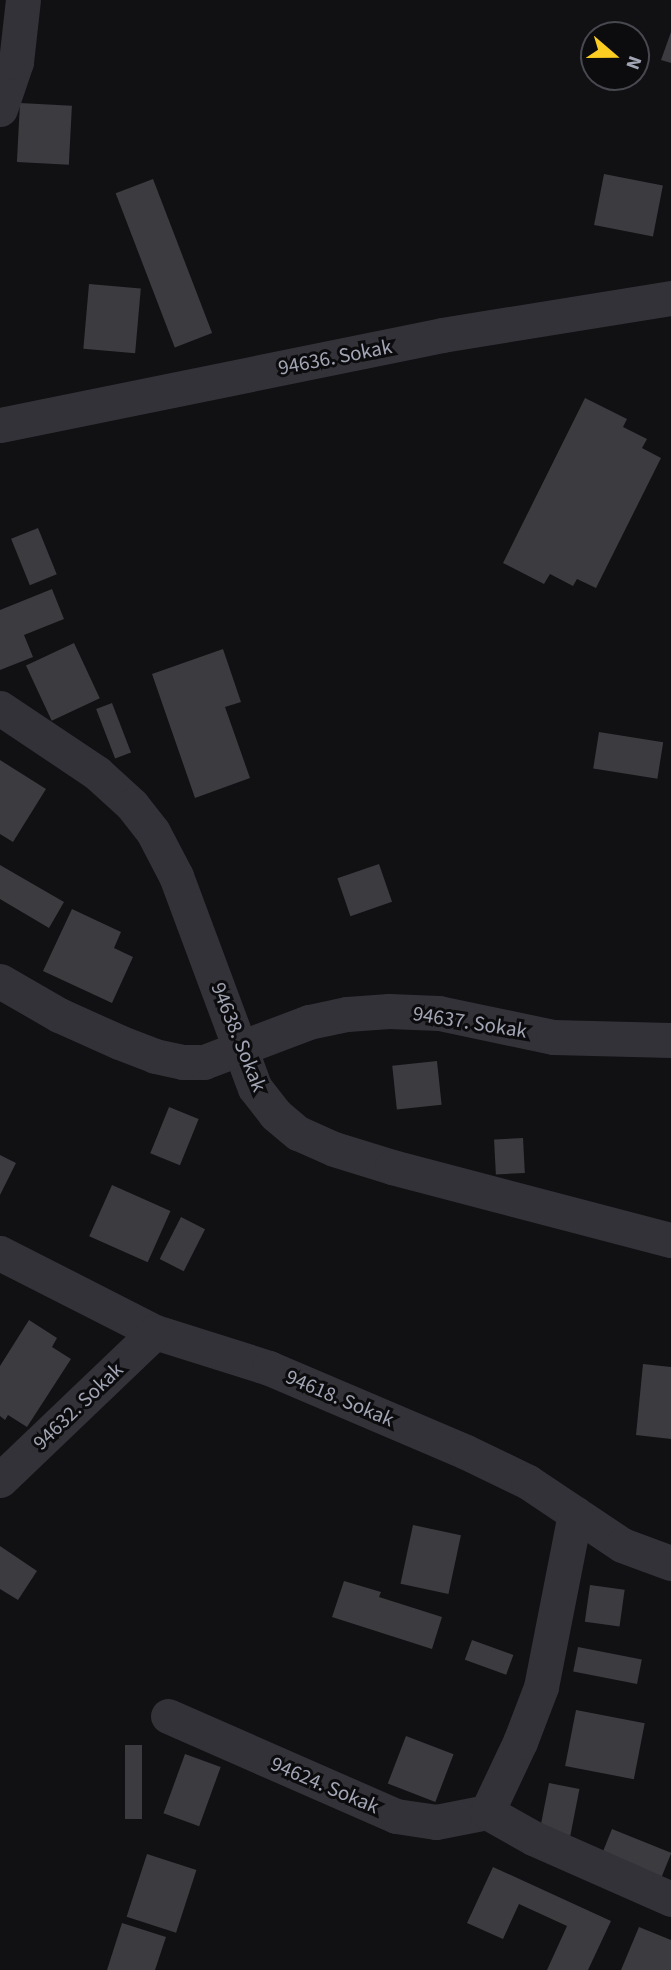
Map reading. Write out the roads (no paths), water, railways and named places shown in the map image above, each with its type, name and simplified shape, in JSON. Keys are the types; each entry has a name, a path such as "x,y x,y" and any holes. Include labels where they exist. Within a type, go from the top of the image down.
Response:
{"street":[{"path":"0,109 16,62 23,0"},
{"name":"94636. Sokak","path":"0,425 442,335 671,298"},
{"name":"94638. Sokak","path":"0,708 97,773 132,805 153,832 176,876 255,1087 275,1114 298,1133 334,1149 392,1167 671,1240"},
{"name":"94637. Sokak","path":"0,981 59,1015 155,1056 204,1062 309,1021 347,1014 389,1011 439,1013 553,1037 671,1040"},
{"name":"94618. Sokak","path":"0,1252 155,1332 269,1368 369,1409 528,1482 622,1545 671,1563"},
{"name":"94632. Sokak","path":"0,1480 155,1332"},
{"path":"575,1513 541,1687 520,1742 487,1812 533,1838 671,1899"},
{"name":"94624. Sokak","path":"168,1716 396,1815 436,1822 487,1812"}]}
